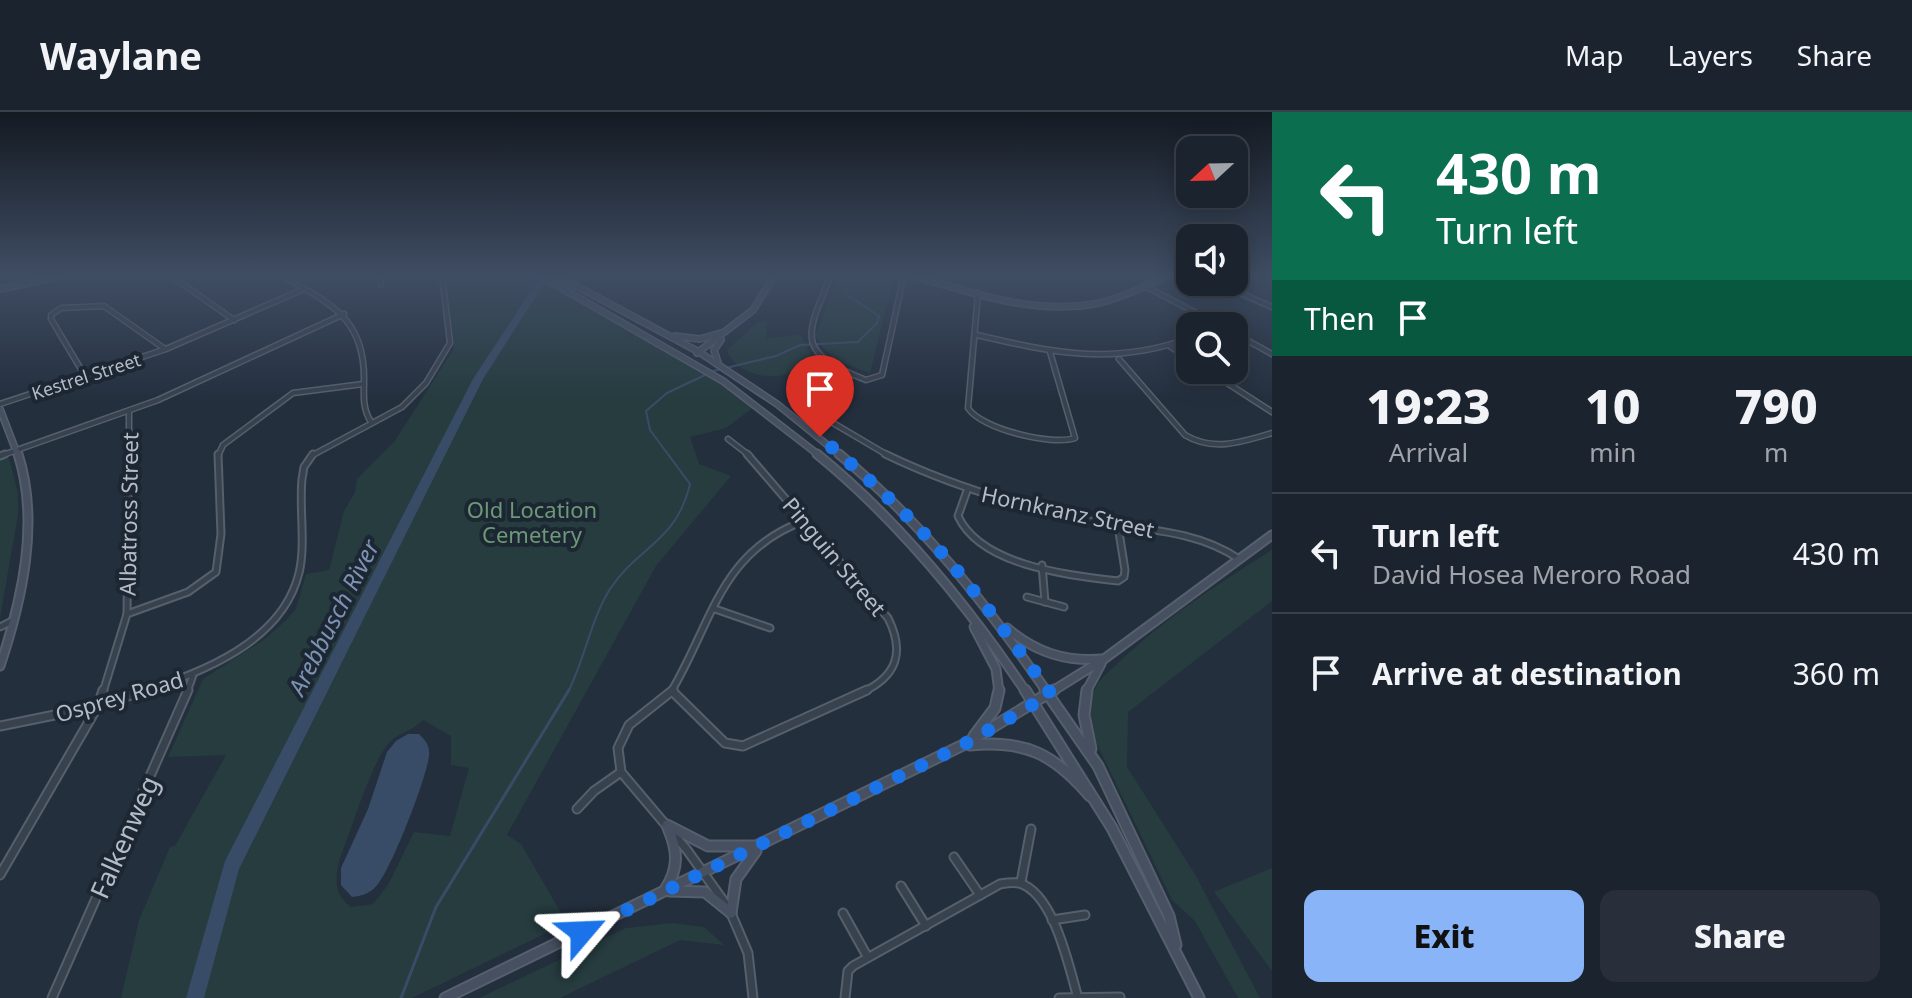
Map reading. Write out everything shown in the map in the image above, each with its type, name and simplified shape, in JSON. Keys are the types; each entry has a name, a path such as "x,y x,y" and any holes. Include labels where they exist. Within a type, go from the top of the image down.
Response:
{"main road":[{"path":"614,316 726,382 798,437 850,483 958,599 1037,703 1106,816 1199,998"},
{"path":"634,316 720,364 820,437 928,537 995,617 1098,766"},
{"path":"689,358 725,335 745,316"},
{"path":"669,335 700,339 733,328"},
{"path":"720,364 714,350 725,335"},
{"path":"0,406 17,450 28,509 13,621 0,666"},
{"path":"445,998 764,845 963,745 1037,703 1104,659 1272,536"},
{"path":"958,599 993,658 1000,690 991,716 963,745"},
{"path":"995,617 1041,652 1068,659 1104,659"},
{"path":"1104,659 1081,701 1084,726 1098,766 1169,916 1179,955"},
{"path":"963,745 1007,742 1047,755 1078,780 1106,816"},
{"path":"667,825 695,844 711,849 764,845"},
{"path":"664,892 676,874 678,861 667,825"},
{"path":"731,913 730,891 736,876 748,858 764,845"},
{"path":"664,892 705,892 731,913"}],"street":[{"path":"52,316 85,376"},
{"path":"119,316 166,349"},
{"path":"230,316 235,320"},
{"name":"Kestrel Street","path":"0,406 166,349 243,316"},
{"path":"0,456 129,411 339,316"},
{"path":"346,316 364,351 364,411 371,422"},
{"name":"Osprey Road","path":"0,726 98,706 193,674 253,638 283,610 295,589 300,565 303,467 316,451 413,399 449,347 448,316"},
{"path":"814,316 809,333 819,355 832,365 866,380 882,375 895,316"},
{"path":"977,316 968,413 989,425 1071,441 1076,434 1050,352"},
{"path":"977,335 1050,352 1119,358 1176,344"},
{"path":"1248,341 1272,354"},
{"path":"1170,347 1176,351"},
{"path":"1119,358 1185,435 1196,443 1211,447 1272,433"},
{"path":"127,614 173,598 201,584 217,569 220,550 218,454 223,445 293,393 363,384"},
{"path":"1229,384 1272,412"},
{"name":"Hornkranz Street","path":"800,394 811,410 905,466 1038,509 1118,526 1197,535 1211,539 1239,559"},
{"name":"Albatross Street","path":"0,875 98,706 127,614 129,411"},
{"name":"Pinguin Street","path":"672,691 725,743 743,746 875,686 893,671 900,644 896,631 806,520 746,452 728,439"},
{"path":"968,488 958,516 968,533 990,551 1042,565 1118,581 1124,577 1125,570 1118,526"},
{"path":"753,998 752,968 731,913 667,825 621,772 618,760 621,736 638,716 672,691 734,569 751,548 776,532 806,520"},
{"path":"1042,565 1045,602"},
{"path":"1027,597 1064,607"},
{"path":"715,609 770,628"},
{"path":"0,627 13,621"},
{"name":"Falkenweg","path":"52,998 185,699 193,674"},
{"path":"577,809 594,791 621,772"},
{"path":"1021,882 1031,829"},
{"path":"954,857 980,895"},
{"path":"845,998 848,971 867,956 1007,881 1021,882 1039,895 1052,920 1078,997"},
{"path":"901,886 926,926"},
{"path":"843,913 867,956"},
{"path":"1052,920 1085,915"},
{"path":"1059,998 1120,997"}],"green space":[{"name":"Old Location Cemetery","path":"450,316 602,316 631,333 631,338 635,329 689,358 757,405 726,428 690,437 699,464 731,476 656,566 507,835 521,844 567,923 412,998 121,998 139,920 170,847 175,846 226,755 168,757 203,679 265,639 285,621 296,609 306,574 329,570 344,511 355,492 357,479 394,442 454,349","holes":["423,720 451,736 451,765 469,768 450,836 414,832 388,885 373,904 351,907 341,897 337,887 339,861 370,778 385,748"]},
{"path":"823,316 884,316 870,373 832,356 815,335"},
{"path":"767,321 766,338 801,335 813,360 787,374 775,376 758,375 736,363 727,350 758,322"},
{"path":"9,458 18,493 18,515 0,618 0,459"},
{"path":"1272,550 1272,601 1128,712 1127,767 1196,876 1260,998 1238,998 1195,921 1172,900 1094,738 1090,705 1099,682 1135,647 1192,603"},
{"path":"1272,868 1272,971 1214,892"},
{"path":"672,923 704,927 724,945 680,940 560,998 479,998 626,928"}],"water":[{"path":"408,734 419,734 429,749 416,802 378,884 366,894 352,897 341,885 341,868 368,809 387,752 396,741"}],"waterway":[{"name":"Arebbusch River","path":"195,998 231,867 478,379 518,316"},
{"path":"713,371 776,356 800,345 858,342 877,323 879,316"},
{"path":"569,691 597,614 610,589 676,519 690,484 650,430 646,411 667,393 707,374"},
{"path":"401,998 436,907 569,691"}],"route":[{"path":"582,932 963,745 1051,694 995,617 928,537 820,437"}]}
